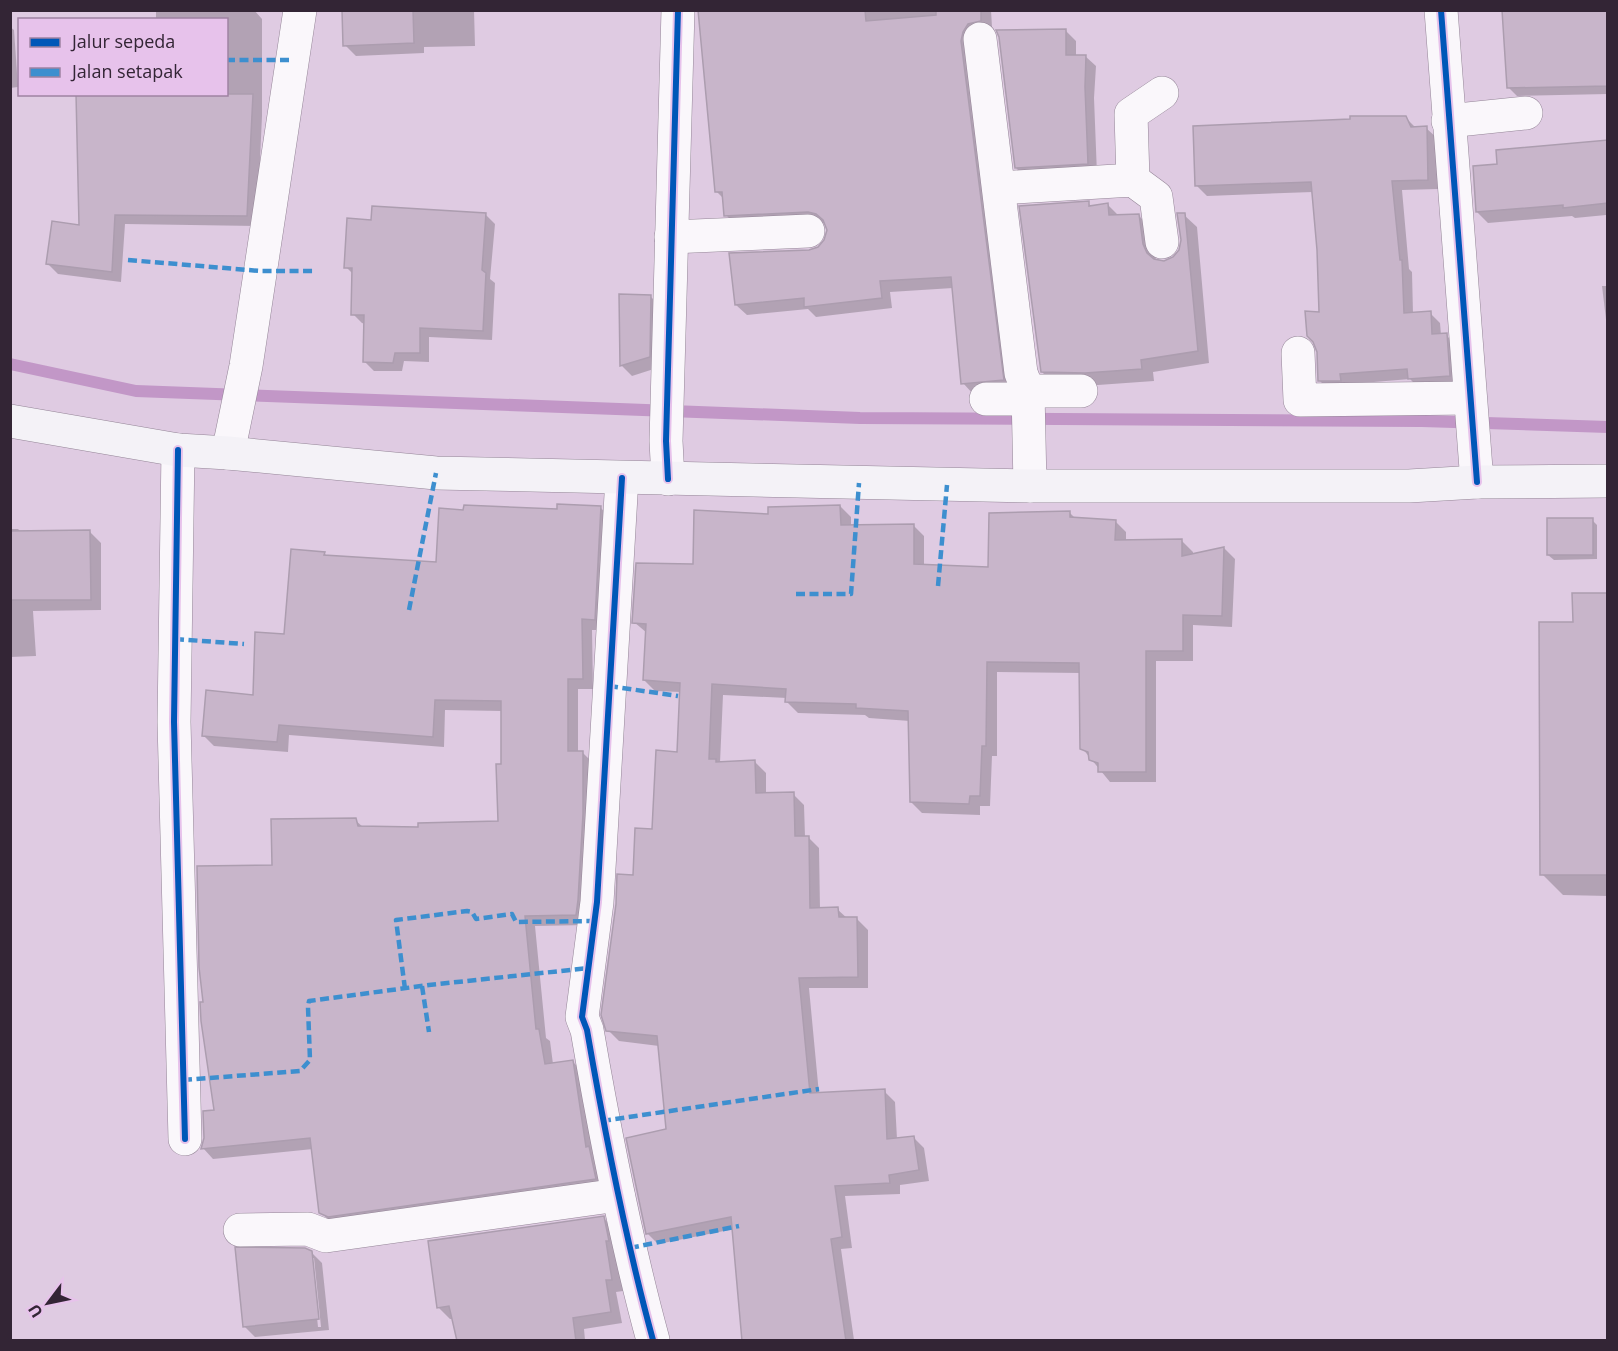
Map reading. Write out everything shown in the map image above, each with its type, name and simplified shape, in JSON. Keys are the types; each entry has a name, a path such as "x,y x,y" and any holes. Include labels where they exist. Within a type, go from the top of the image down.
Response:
{"main road":[{"path":"10,421 178,450 420,472 1030,486 1409,486 1477,470 1608,481"}],"street":[{"path":"228,453 246,366 300,10"},
{"path":"668,479 666,441 678,10"},
{"path":"1441,10 1477,470"},
{"path":"980,39 1021,373 1029,395 1030,486"},
{"path":"1133,180 1131,114 1162,93"},
{"path":"1448,121 1526,113"},
{"path":"999,188 1133,180 1156,197 1162,242"},
{"path":"671,237 808,231"},
{"path":"1298,353 1300,400 1470,389"},
{"path":"986,399 1081,391"},
{"path":"178,450 174,722 185,1139"},
{"path":"622,478 597,902 582,1017 635,1273 653,1341"},
{"path":"240,1230 308,1229 326,1236 618,1195"}],"building":[{"path":"342,10 413,10 414,43 343,46"},
{"path":"698,10 865,10 866,21 936,15 936,10 981,10 981,21 968,24 961,41 1004,380 961,384 951,277 880,281 882,298 804,307 804,298 735,305 729,253 809,250 818,247 824,240 827,230 823,220 816,214 808,212 724,216 722,192 715,192"},
{"path":"1502,10 1608,10 1608,86 1507,88"},
{"path":"1066,29 1066,55 1086,55 1088,164 1015,168 999,37 996,30"},
{"path":"253,94 247,216 115,215 112,272 46,264 52,221 79,225 76,96"},
{"path":"1350,116 1406,116 1411,127 1427,126 1428,180 1392,181 1400,260 1402,260 1404,313 1431,311 1432,334 1447,333 1450,376 1408,379 1407,369 1340,374 1341,381 1318,381 1317,352 1313,342 1307,336 1305,311 1319,312 1317,250 1311,182 1195,186 1193,126 1350,119"},
{"path":"1608,140 1608,203 1563,208 1563,205 1476,212 1473,166 1497,164 1496,150"},
{"path":"1089,201 1089,206 1108,203 1109,215 1139,214 1143,244 1147,253 1154,259 1164,261 1173,257 1179,250 1181,240 1177,213 1185,213 1198,351 1141,360 1142,369 1085,373 1041,372 1019,206"},
{"path":"372,206 486,213 482,270 486,273 483,331 420,328 420,353 395,353 393,363 363,362 364,315 351,315 352,268 344,268 347,218 371,220"},
{"path":"619,294 651,295 650,357 620,366"},
{"path":"557,504 601,506 595,620 582,619 583,679 568,679 568,751 583,751 583,814 578,900 576,915 525,916 536,1029 539,1029 545,1064 573,1060 586,1147 589,1146 596,1179 328,1217 319,1213 310,1138 201,1149 204,1138 203,1111 214,1110 201,1021 200,1002 203,1002 199,967 197,866 272,865 271,819 356,818 358,826 418,827 418,823 498,821 496,764 501,764 501,701 435,700 433,737 279,725 277,742 202,736 206,690 253,695 255,632 284,634 291,549 325,552 324,555 436,562 439,508 463,510 464,505 557,509"},
{"path":"840,505 841,525 914,524 914,564 988,567 989,513 1070,511 1070,517 1116,520 1115,540 1182,539 1182,556 1224,547 1222,616 1183,615 1183,651 1146,651 1146,772 1098,772 1098,763 1089,760 1088,752 1080,749 1079,663 987,662 986,746 982,746 980,796 970,796 969,804 910,802 908,711 856,708 856,704 785,702 786,689 712,684 709,759 716,759 716,762 755,760 756,793 794,792 795,836 809,836 810,908 838,907 839,917 857,917 858,977 799,978 810,1093 885,1089 887,1139 914,1136 919,1170 889,1175 890,1183 835,1186 842,1237 831,1239 846,1341 742,1341 731,1217 646,1234 626,1138 666,1129 657,1036 606,1031 601,1015 616,904 617,874 633,875 635,828 652,829 656,750 677,752 680,683 643,680 646,624 632,623 636,563 693,564 694,510 768,514 768,507"},
{"path":"1547,518 1593,518 1593,555 1547,555"},
{"path":"90,530 91,600 10,600 10,531"},
{"path":"1572,593 1608,593 1608,875 1540,875 1539,622 1573,622"},
{"path":"604,1216 609,1241 606,1241 612,1280 606,1280 611,1312 573,1318 576,1341 457,1341 449,1306 437,1308 428,1241"},
{"path":"235,1247 305,1248 312,1251 319,1319 243,1327"}],"waterway":[{"path":"10,364 136,391 860,418 1422,421 1608,427"}],"marked path":[{"path":"228,60 293,60"},
{"path":"128,260 260,271 315,271"},
{"path":"409,610 436,473"},
{"path":"796,594 851,594 859,483"},
{"path":"938,586 947,485"},
{"path":"175,639 244,644"},
{"path":"609,686 678,696"},
{"path":"405,989 396,920 467,911 472,912 476,919 512,914 516,922 594,921"},
{"path":"183,1080 300,1071 310,1060 309,1001 429,985 589,968"},
{"path":"422,986 429,1032"},
{"path":"602,1121 819,1089"},
{"path":"630,1248 739,1226"}],"cycle path":[{"path":"668,479 666,441 678,10"},
{"path":"1441,10 1477,482"},
{"path":"178,450 174,722 185,1139"},
{"path":"622,478 597,902 582,1017 587,1030 625,1225 653,1340"}]}
